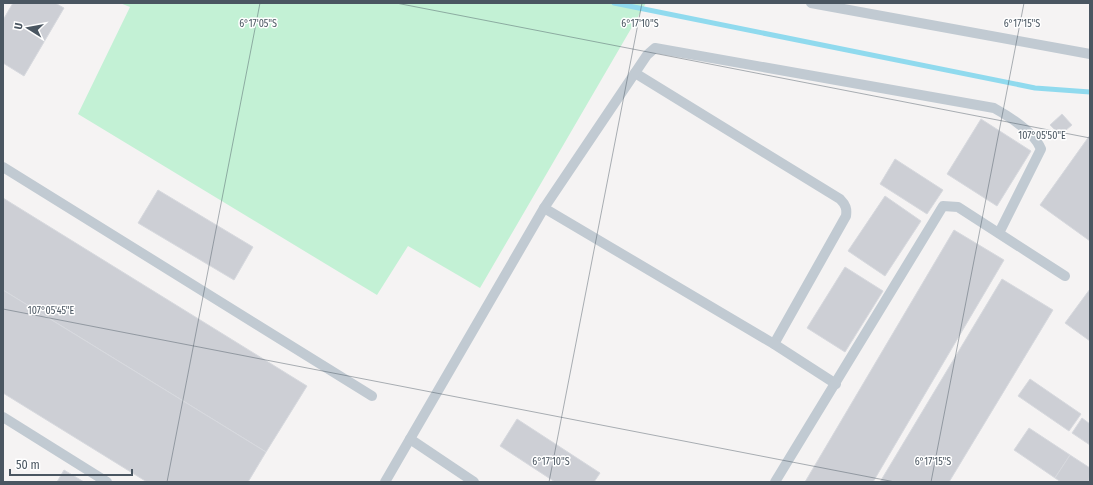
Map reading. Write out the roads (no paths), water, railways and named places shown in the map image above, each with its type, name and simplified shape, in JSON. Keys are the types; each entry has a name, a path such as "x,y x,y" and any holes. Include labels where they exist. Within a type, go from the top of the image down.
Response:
{"lane":[{"path":"811,3 1090,54"},
{"path":"385,482 544,208 647,55 655,48 994,108 1005,114 1038,141 1042,149 999,233"},
{"path":"635,73 840,199 845,204 847,210 846,216 774,344"},
{"path":"3,167 372,396"},
{"path":"775,482 943,206 958,207 1065,276"},
{"path":"544,208 774,344 836,384"},
{"path":"3,417 107,482"},
{"path":"410,439 474,482"}],"waterway":[{"path":"614,3 1035,88 1090,92"}]}
